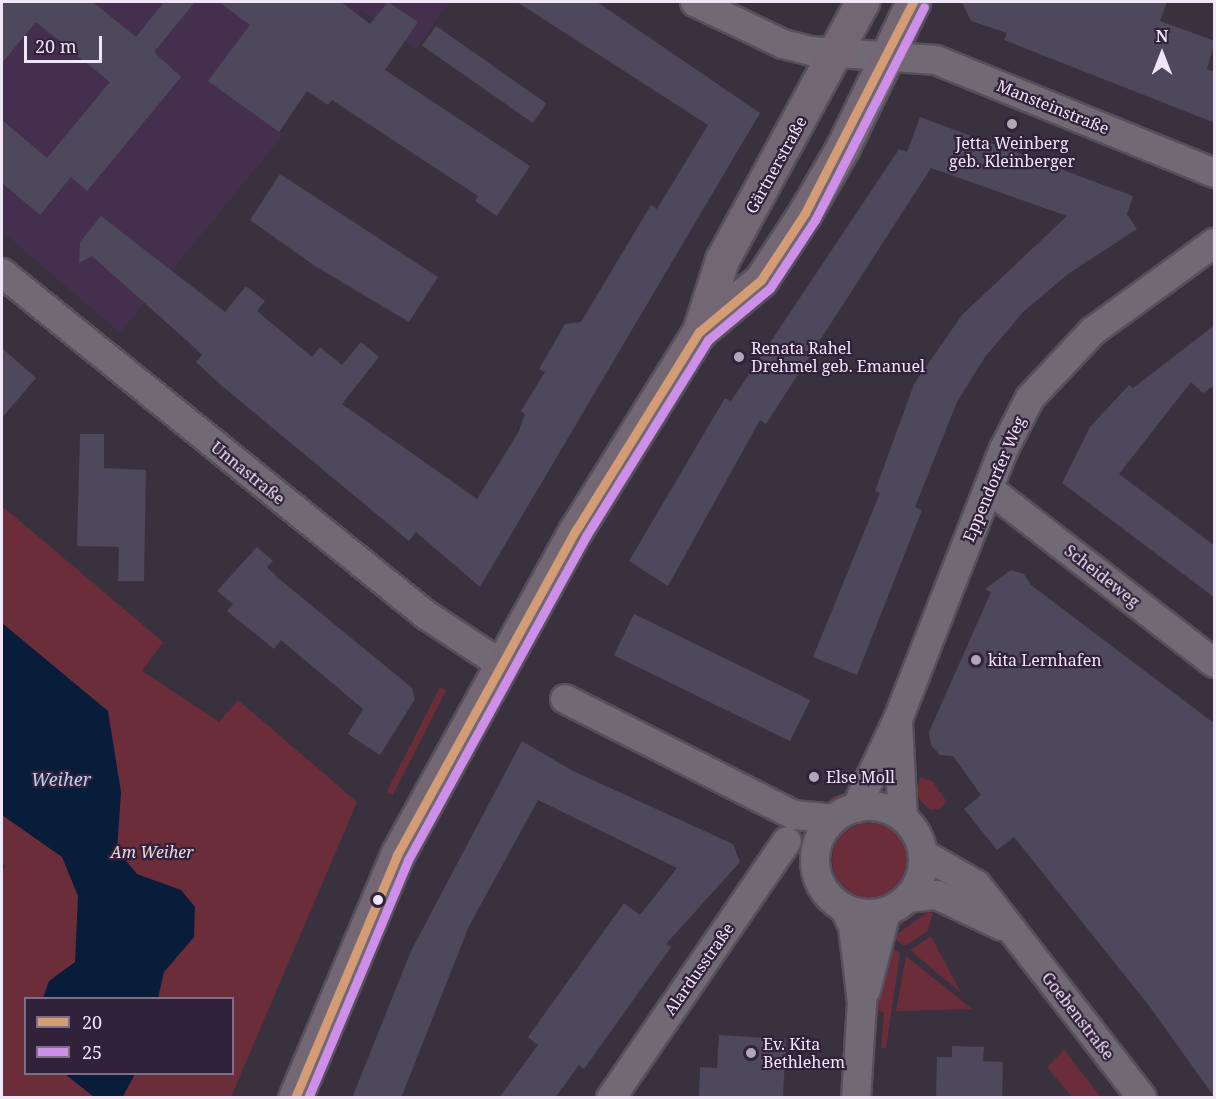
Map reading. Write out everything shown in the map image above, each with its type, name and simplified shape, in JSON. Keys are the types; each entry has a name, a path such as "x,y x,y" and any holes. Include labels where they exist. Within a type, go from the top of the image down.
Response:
{"main road":[{"name":"Gärtnerstraße","path":"295,1098 397,855 501,664 699,332 722,260 838,52 862,2"},
{"name":"Gärtnerstraße","path":"699,332 761,280 829,173 914,2"}],"street":[{"name":"Mansteinstraße","path":"695,2 783,44 838,52 889,53 936,60 1215,173"},
{"name":"Eppendorfer Weg","path":"816,869 817,845 845,813 898,719 1017,421 1063,358 1215,243"},
{"name":"Unnastraße","path":"2,273 426,615 501,664"},
{"name":"Scheideweg","path":"989,489 1215,663"},
{"path":"565,699 764,801 804,819 881,807 903,818 916,832 923,854 920,879 897,905 862,1003"},
{"name":"Eppendorfer Weg","path":"898,719 903,818"},
{"path":"764,801 787,841 816,869 825,892 845,909 853,926 862,1003 855,1098"},
{"name":"Alardusstraße","path":"611,1098 787,841"},
{"name":"Goebenstraße","path":"923,854 977,885 1142,1098"},
{"name":"Goebenstraße","path":"897,905 932,894 959,902 1014,934"},
{"path":"845,909 897,905"}],"shaded area":[{"path":"2,2 450,2 416,49 361,10 279,131 284,134 120,333 2,231"}],"green space":[{"name":"Am Weiher","path":"2,506 163,642 142,671 219,722 238,700 357,802 231,1097 2,1097 2,871 6,866 2,863"},
{"path":"440,687 446,690 393,795 386,792"},
{"path":"920,777 933,782 947,802 939,809 930,810 916,796"},
{"path":"855,789 848,799 818,811 832,797"},
{"path":"863,822 877,822 891,828 902,839 908,853 905,875 897,887 877,898 863,898 849,892 838,881 832,867 832,853 838,839 849,828"},
{"path":"798,867 807,873 841,927 815,907"},
{"path":"905,911 921,911 897,927 896,918"},
{"path":"928,912 933,913 927,932 904,946 893,937"},
{"path":"931,936 961,993 910,950"},
{"path":"885,945 900,953 886,1048 881,1048 884,1013 876,1009"},
{"path":"906,956 972,1009 896,1011"},
{"path":"1064,1050 1101,1097 1072,1097 1047,1067"}],"water":[{"name":"Weiher","path":"2,623 108,711 121,792 117,850 137,874 181,890 195,907 194,937 164,972 158,997 43,997 49,981 75,962 78,896 62,857 2,815"},
{"path":"66,1075 134,1075 122,1098 94,1097"}],"building":[{"path":"2,2 93,2 136,37 164,2 195,2 154,52 181,77 87,191 71,177 40,215 2,183 2,120 47,158 110,82 36,22 2,63"},
{"path":"219,2 341,2 370,24 388,2 418,22 385,70 530,166 497,216 475,201 478,196 332,100 328,105 307,91 279,132 208,81 250,25"},
{"path":"517,2 597,2 760,113 480,587 416,532 409,541 222,386 196,362 202,355 195,348 92,256 79,263 80,242 101,216 225,312 246,286 265,301 257,311 312,357 320,347 342,365 361,342 379,357 342,404 477,499 518,433 525,414 521,411 545,372 539,369 565,324 581,322 651,205 657,209 708,125"},
{"path":"962,2 1167,2 1160,21 1215,41 1207,69 1215,72 1215,123 1004,40 1007,33 971,21"},
{"path":"436,26 547,103 533,123 422,46"},
{"path":"920,117 1133,196 1127,214 1137,229 1068,274 1023,312 985,357 957,402 915,507 922,510 857,675 813,657 880,493 875,491 914,384 962,315 1067,216 931,168 766,424 760,420 668,586 629,561 725,398 731,401 899,149 907,152"},
{"path":"280,174 438,277 409,322 315,266 250,220"},
{"path":"1215,325 1215,385 1203,393 1191,382 1119,474 1215,546 1215,598 1062,483 1090,427 1129,385 1133,388"},
{"path":"2,348 36,378 2,418"},
{"path":"80,434 104,434 104,468 146,470 144,581 118,581 119,547 77,546"},
{"path":"257,547 273,561 267,567 278,578 412,688 415,699 380,755 348,734 363,709 281,640 274,649 227,611 233,604 217,591"},
{"path":"1011,570 1024,574 1031,585 1215,724 1215,1098 1150,1007 1014,837 997,850 964,809 981,795 953,756 940,755 931,745 929,732 991,592 985,589"},
{"path":"634,614 810,700 790,741 614,655"},
{"path":"522,741 573,771 733,844 740,862 666,944 671,947 584,1069 579,1065 555,1098 499,1098 538,1045 528,1037 624,903 640,915 677,868 538,800 469,926 401,1098 352,1098 411,951"},
{"name":"Ev. Kita Bethlehem","path":"719,1035 786,1039 783,1098 699,1098 700,1067 717,1068"},
{"path":"952,1046 984,1047 983,1061 1003,1062 1002,1098 936,1098 937,1057 952,1057"}],"transit line":[{"name":"20","path":"295,1098 397,855 576,530 699,332 761,280 805,213 913,2"},
{"name":"25","path":"308,1098 408,860 586,536 708,340 770,288 815,220 924,7"}],"place":[{"name":"Jetta Weinberg geb. Kleinberger","path":"1012,124"},
{"name":"Renata Rahel Drehmel geb. Emanuel","path":"739,357"},
{"name":"kita Lernhafen","path":"976,660"},
{"name":"Else Moll","path":"814,777"},
{"name":"Ev. Kita Bethlehem","path":"751,1053"}]}
